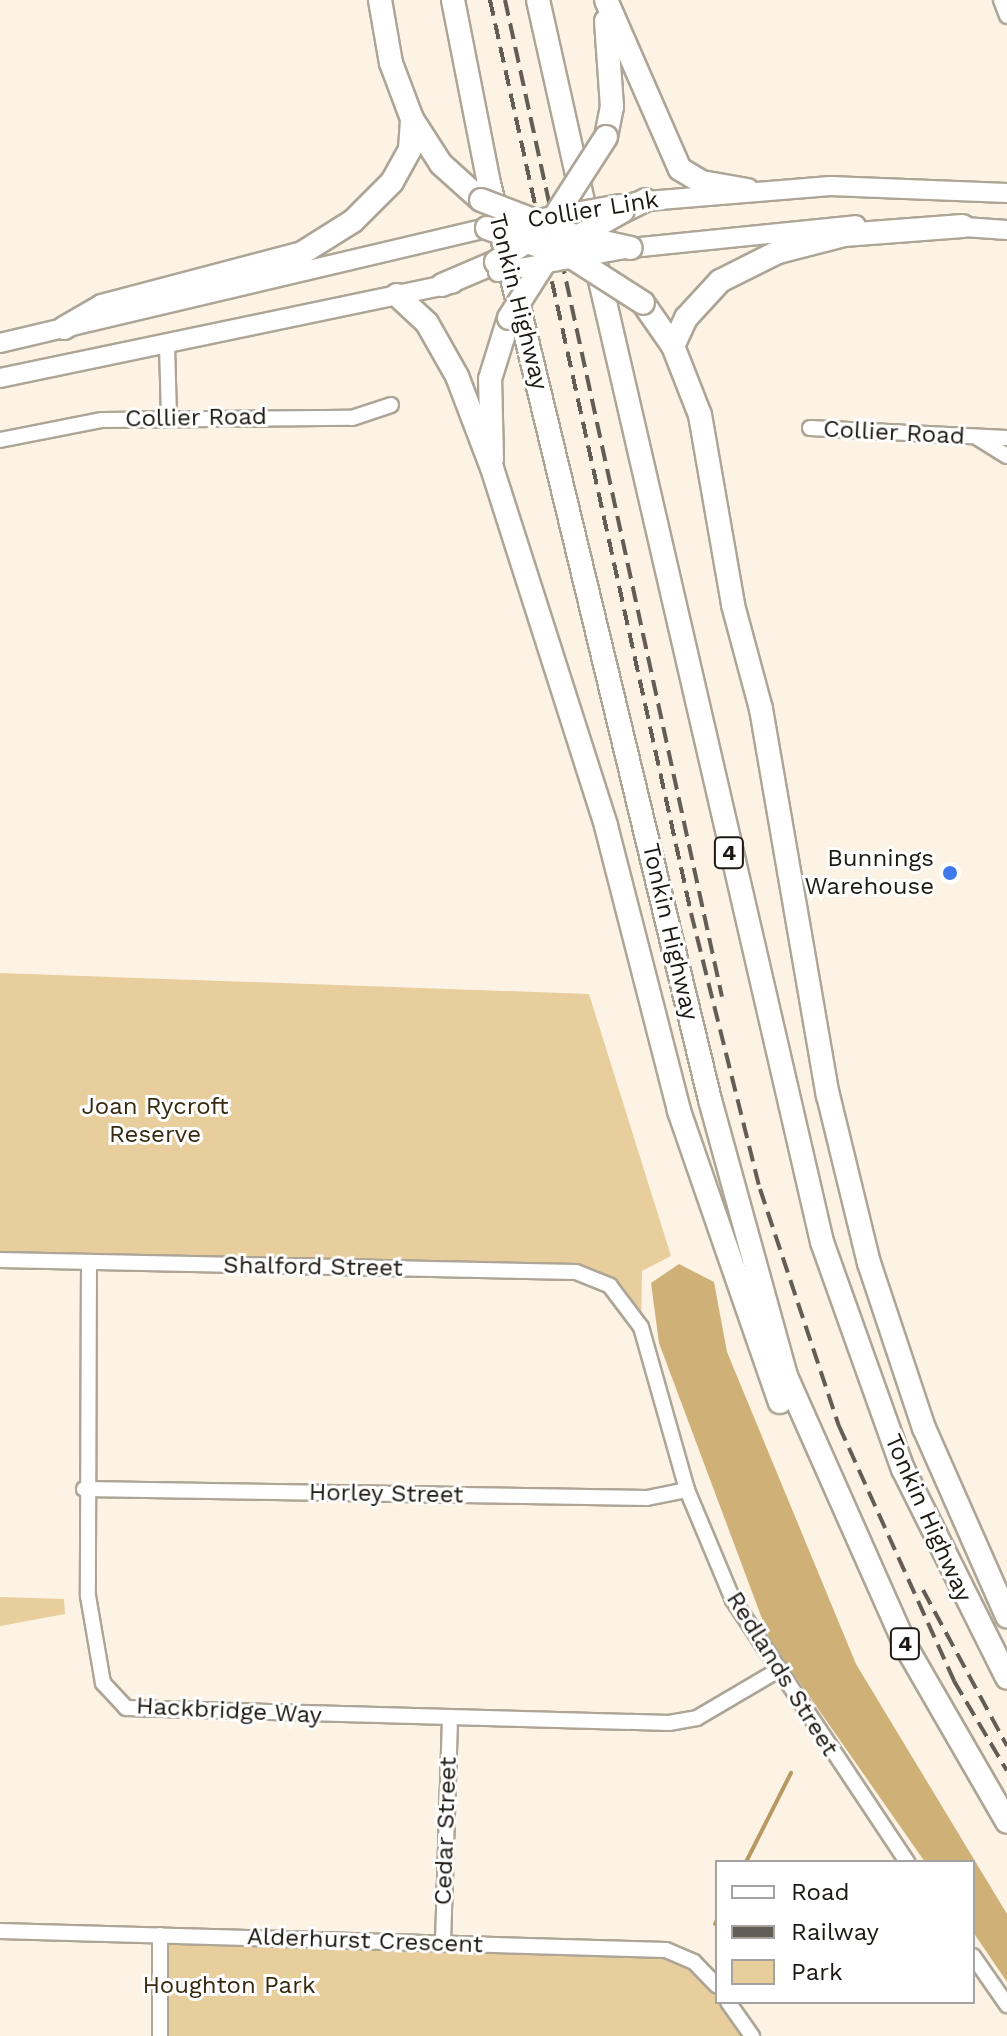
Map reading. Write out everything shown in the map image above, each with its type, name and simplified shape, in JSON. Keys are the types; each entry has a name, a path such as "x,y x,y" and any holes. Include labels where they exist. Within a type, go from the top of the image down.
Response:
{"highway":[{"path":"380,0 391,63 412,119 441,164 481,200 546,220 572,235 631,248"},
{"name":"Tonkin Highway","path":"453,0 489,183 729,1180 786,1376 818,1458 911,1657 1007,1822"},
{"name":"Tonkin Highway","path":"538,0 818,1229 903,1469 1007,1678"},
{"path":"549,255 546,220 606,137 612,107 605,0"},
{"path":"605,0 680,169 702,182 747,190"},
{"path":"64,328 102,306 302,253 353,221 392,182 410,149 412,119"},
{"path":"492,468 490,379 509,318 549,255 572,235 622,207 646,200"},
{"path":"673,346 686,318 720,281 778,252 844,235 963,226"},
{"path":"487,228 549,255 643,303 673,346 709,458 854,1207 924,1428 1007,1616"},
{"path":"442,285 497,267 549,255"},
{"path":"397,295 427,323 457,376 492,468 606,826 701,1182 781,1404 818,1458"}],"main road":[{"name":"Collier Link","path":"646,200 747,190 1007,193"},
{"name":"Collier Link","path":"0,343 487,228 622,207"},
{"name":"Collier Link","path":"549,255 631,248 781,228 963,226 1007,230"},
{"path":"0,378 442,285"}],"street":[{"path":"1001,0 1007,16"},
{"path":"167,345 169,416"},
{"name":"Collier Road","path":"0,440 169,416 352,418 391,405"},
{"name":"Collier Road","path":"810,428 1007,438"},
{"name":"Collier Road","path":"978,438 1007,456"},
{"name":"Shalford Street","path":"0,1260 576,1272 620,1293"},
{"name":"Hackbridge Way","path":"89,1262 84,1489 90,1619 103,1683 126,1708 669,1723 697,1718 775,1672"},
{"name":"Redlands Street","path":"620,1293 641,1327 687,1490 733,1600 775,1672 906,1860"},
{"name":"Horley Street","path":"84,1489 647,1498 687,1490"},
{"name":"Cedar Street","path":"443,1942 450,1719"},
{"name":"Alderhurst Crescent","path":"0,1931 666,1950 694,1962 715,1984"},
{"path":"160,1935 160,2036"},
{"path":"975,1959 1007,2005"},
{"path":"729,2004 752,2036"}],"green space":[{"name":"Joan Rycroft Reserve","path":"0,973 589,994 671,1256 642,1271 641,1327 599,1280 0,1260"},
{"path":"0,1597 64,1599 65,1614 0,1626"},
{"name":"Houghton Park","path":"160,1935 666,1950 715,1985 715,2004 729,2004 752,2036 160,2036"}],"shaded area":[{"path":"679,1264 714,1282 727,1352 856,1664 974,1860 924,1860 770,1640 659,1343 651,1283"},
{"path":"975,1861 1007,1914 1007,1982 975,1935"}],"waterway":[{"path":"747,1860 791,1773"}],"railway":[{"path":"490,0 691,913 760,1189 839,1426 954,1681 1007,1771"},
{"path":"505,0 722,997"},
{"path":"923,1590 1007,1746"}],"place":[{"name":"Bunnings Warehouse","path":"950,873"}]}
